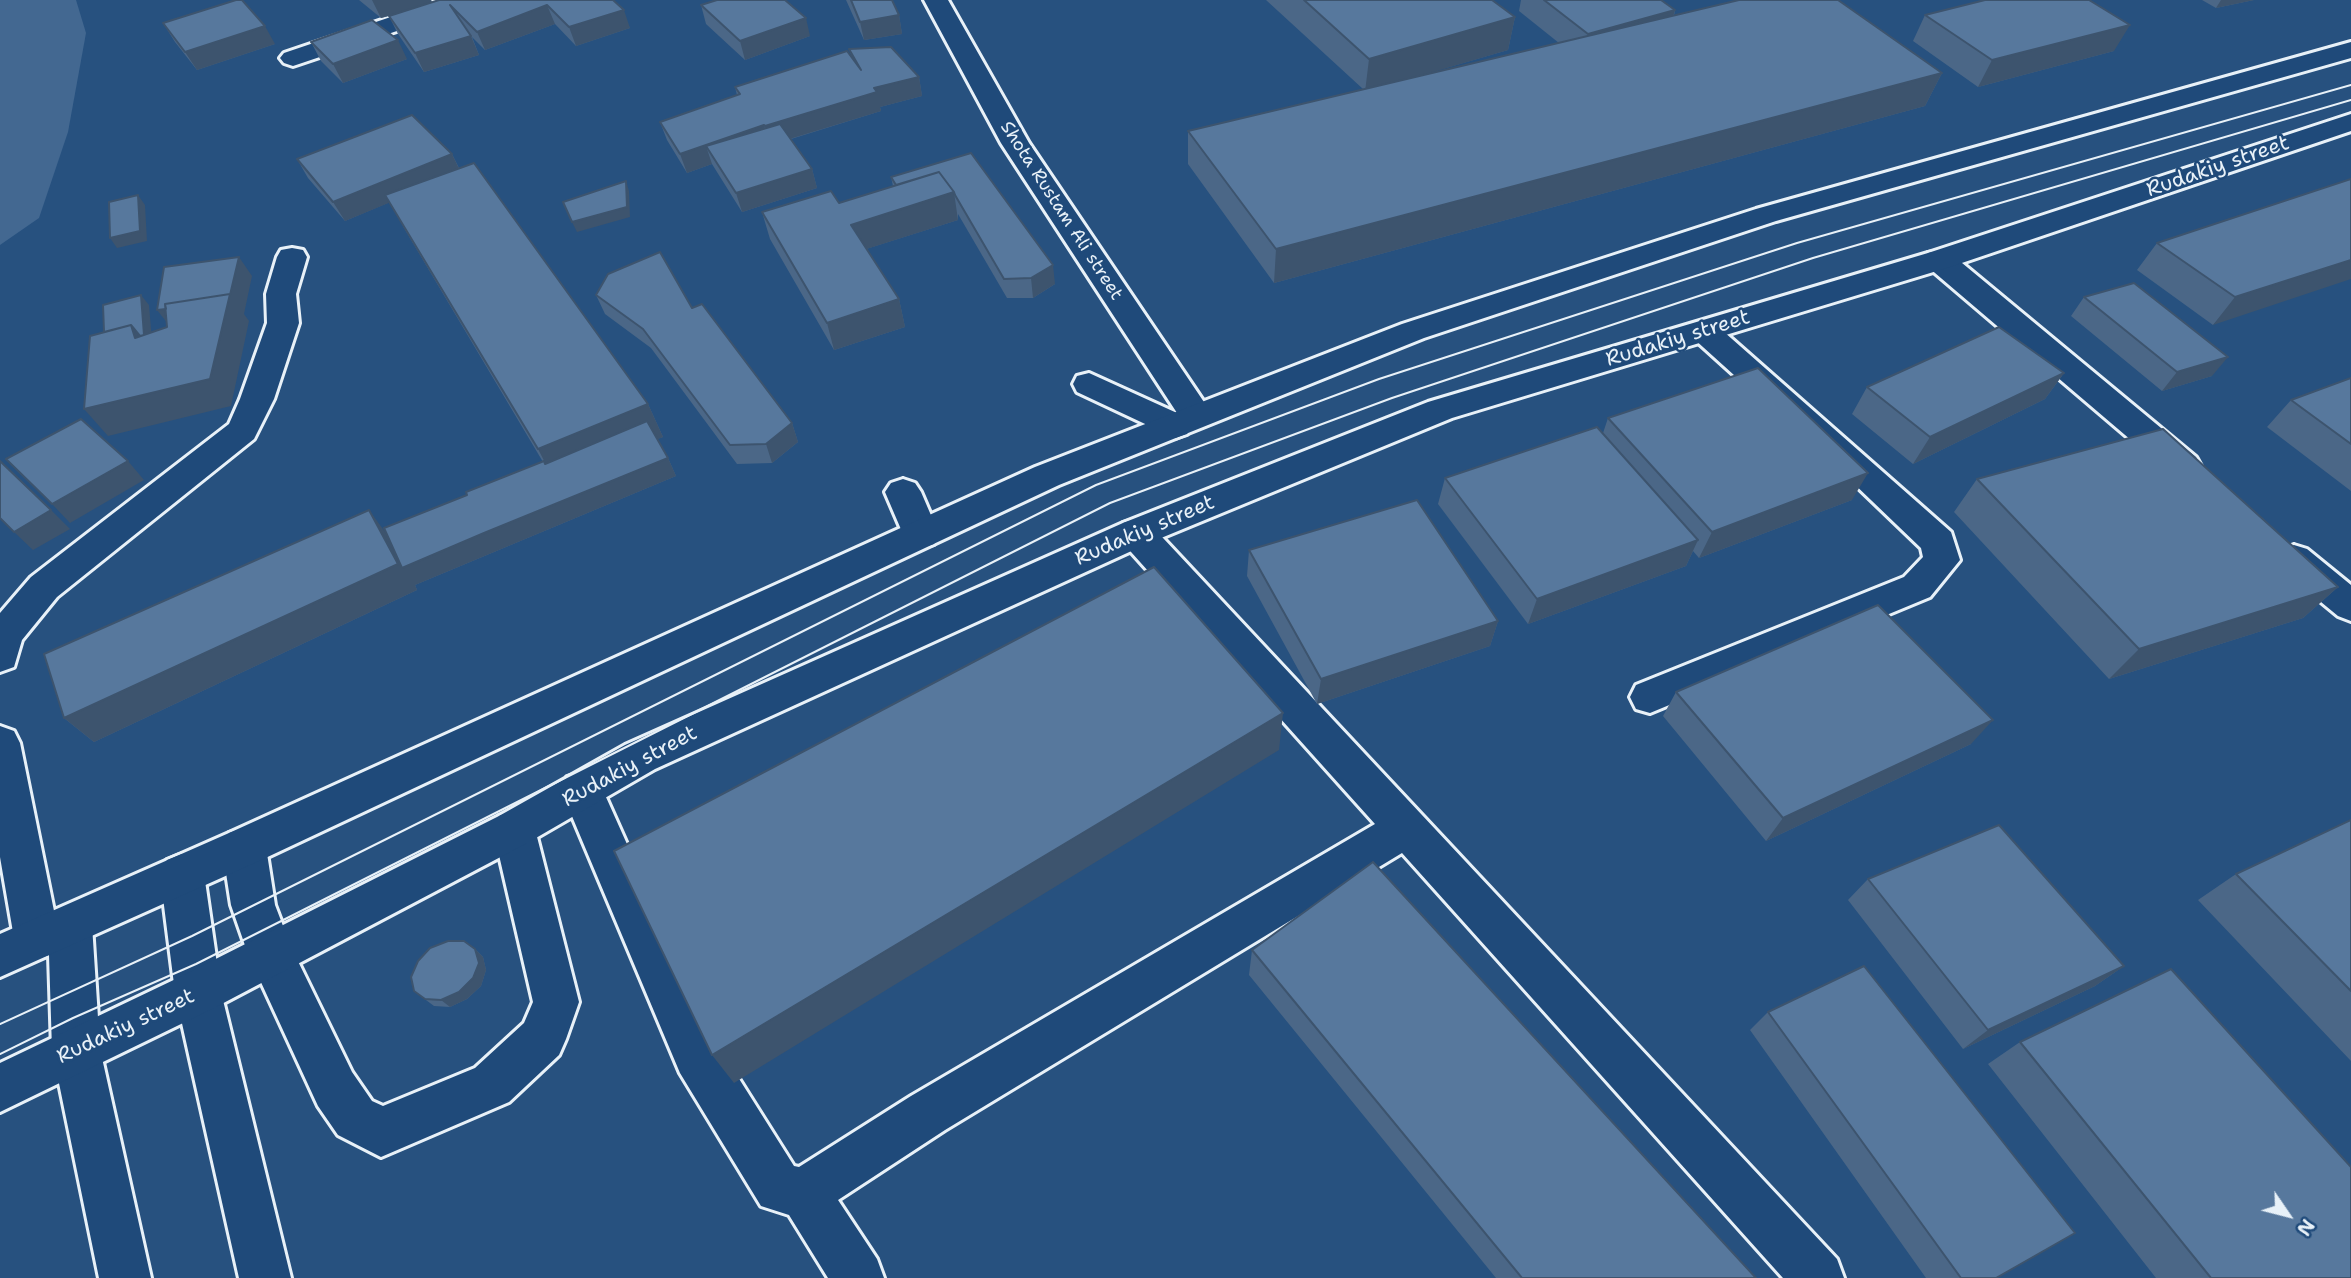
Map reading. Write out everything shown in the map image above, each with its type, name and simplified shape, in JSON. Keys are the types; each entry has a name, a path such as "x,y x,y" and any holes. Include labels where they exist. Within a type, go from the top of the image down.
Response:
{"main road":[{"path":"293,58 465,0"},
{"name":"Shota Rustam Ali street","path":"936,0 1015,143 1186,421"},
{"path":"35,940 244,847 1046,476 1413,331 1766,215 2351,50"},
{"name":"Rudakiy street","path":"0,1088 198,992 514,829 640,757 1136,533 1440,410 1939,260 2351,122"},
{"path":"0,656 4,635 44,587 242,431 257,399 283,323 281,294 292,257"},
{"path":"1939,260 2203,482"},
{"path":"1650,697 1917,587 1942,560 1938,542 1704,331"},
{"path":"1089,384 1186,421"},
{"path":"903,492 921,534"},
{"path":"1136,533 1818,1278"},
{"path":"2266,536 2351,606"},
{"path":"0,743 35,940 76,1049 125,1278"},
{"path":"582,790 697,1056 779,1188 804,1193 928,1113 1406,828"},
{"path":"244,847 253,905 271,954 335,1089 355,1118 381,1132 492,1085 542,1039 556,1002 514,829"},
{"path":"182,874 198,992 265,1278"},
{"path":"804,1193 858,1278"}],"shaded area":[{"path":"0,0 76,0 86,33 68,132 39,218 0,245"}],"building":[{"path":"242,0 265,26 185,52 163,23"},
{"path":"439,0 613,0 624,10 569,27 547,5 477,32 450,5 471,36 415,53 389,16"},
{"path":"717,0 785,0 806,18 740,41 701,5"},
{"path":"851,0 892,0 899,15 860,22"},
{"path":"1304,0 1492,0 1515,17 1369,59"},
{"path":"1544,0 1661,0 1675,10 1588,34"},
{"path":"1739,0 1838,0 1942,73 1276,249 1188,131"},
{"path":"1985,0 2089,0 2130,25 1992,60 1925,15"},
{"path":"372,20 398,40 333,64 311,42"},
{"path":"891,47 919,77 874,88 877,92 764,125 680,154 660,122 740,94 735,87 847,51 861,70 849,49"},
{"path":"412,115 452,154 333,202 297,159"},
{"path":"780,124 812,169 736,193 706,146"},
{"path":"971,153 1053,265 1031,278 1004,279 954,192 939,172 896,185 891,177"},
{"path":"474,163 648,404 538,449 385,195"},
{"path":"939,172 954,192 851,225 899,299 827,323 762,212 831,191 839,203"},
{"path":"2351,179 2351,260 2235,297 2157,243"},
{"path":"626,181 627,207 572,222 563,202"},
{"path":"138,195 140,231 110,238 109,202"},
{"path":"660,252 692,308 702,304 792,423 766,444 730,445 643,329 596,295 608,274"},
{"path":"239,257 230,295 165,304 166,309 157,310 164,267"},
{"path":"2134,283 2228,357 2177,372 2084,297"},
{"path":"230,294 210,379 84,409 90,336 131,325 135,338 167,327 165,304"},
{"path":"141,295 144,335 140,336 131,325 104,332 103,305"},
{"path":"1999,327 2064,373 1930,437 1867,387"},
{"path":"1758,368 1868,473 1712,532 1608,418"},
{"path":"2351,378 2351,444 2291,400"},
{"path":"81,419 128,461 52,504 6,459"},
{"path":"647,421 668,458 402,568 384,528 467,495 466,492 544,461 545,464"},
{"path":"1597,427 1698,540 1537,599 1445,478"},
{"path":"2163,429 2338,587 2139,649 1977,479"},
{"path":"0,461 51,510 14,532 0,518"},
{"path":"1417,500 1498,621 1321,679 1249,550"},
{"path":"369,510 398,564 64,718 44,654"},
{"path":"1154,567 1283,713 712,1055 614,851"},
{"path":"1878,605 1993,720 1783,818 1676,692"},
{"path":"2351,820 2351,991 2236,874"},
{"path":"1999,825 2124,966 1988,1030 1868,879"},
{"path":"1373,862 1756,1278 1522,1278 1252,950"},
{"path":"448,941 464,941 475,949 479,963 473,978 459,992 441,1000 425,999 414,991 411,977 418,961 430,948"},
{"path":"1864,966 2075,1233 1996,1278 1961,1278 1768,1012"},
{"path":"2171,969 2351,1167 2351,1278 2211,1278 2020,1042"}],"tram line":[{"path":"0,1024 192,936 1096,485 1379,379 1797,243 2351,85"},
{"path":"0,1054 73,1018 196,964 1110,503 1392,398 1813,258 2351,100"}]}
